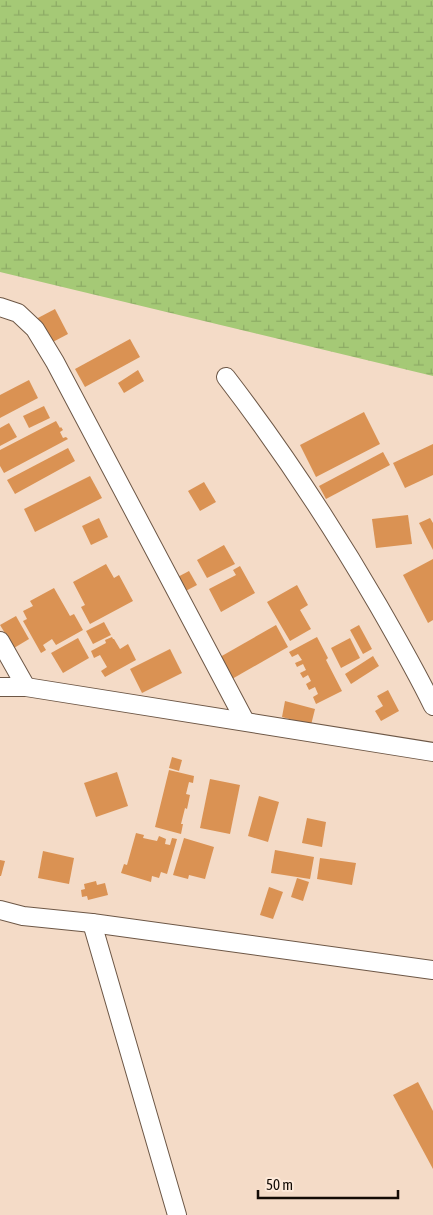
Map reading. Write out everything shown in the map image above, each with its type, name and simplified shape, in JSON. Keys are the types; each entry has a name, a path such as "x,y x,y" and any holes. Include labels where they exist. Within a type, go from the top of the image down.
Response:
{"street":[{"path":"0,307 18,313 35,329 55,362 245,721"},
{"path":"226,377 296,473 351,559 418,675 433,706"},
{"path":"0,641 26,687"},
{"path":"0,687 26,687 433,752"},
{"path":"0,910 23,916 92,923 433,970"},
{"path":"92,923 177,1215"}],"green space":[{"path":"0,0 433,0 433,376 0,272"}],"building":[{"path":"55,309 68,334 49,344 36,319"},
{"path":"130,339 140,357 85,387 75,369"},
{"path":"138,370 144,381 124,393 118,383"},
{"path":"29,380 38,398 0,418 0,395"},
{"path":"44,406 50,418 29,428 23,416"},
{"path":"364,412 380,444 316,477 300,445"},
{"path":"56,421 63,430 60,432 63,438 66,437 68,439 4,473 0,466 0,450"},
{"path":"9,423 17,437 0,446 0,428"},
{"path":"433,444 433,475 405,488 393,463"},
{"path":"68,448 75,461 15,494 7,480"},
{"path":"383,452 390,465 326,499 319,486"},
{"path":"90,476 102,498 35,532 24,509"},
{"path":"204,482 216,502 200,511 188,491"},
{"path":"408,515 412,544 376,548 372,519"},
{"path":"99,518 108,537 91,545 82,526"},
{"path":"430,518 433,523 433,550 419,523"},
{"path":"224,545 235,564 207,578 197,560"},
{"path":"433,559 433,620 428,623 403,575"},
{"path":"106,564 114,578 119,575 133,601 90,624 81,607 85,605 73,582"},
{"path":"240,566 255,593 221,612 209,589 236,575 233,570"},
{"path":"189,571 197,585 180,594 172,580"},
{"path":"297,585 308,605 300,610 311,629 290,641 267,602"},
{"path":"54,588 70,616 74,614 83,630 56,645 52,639 43,645 46,650 41,653 23,621 27,619 23,611 33,606 30,601"},
{"path":"16,616 29,639 14,648 0,625"},
{"path":"104,622 111,635 93,644 86,631"},
{"path":"276,625 288,647 225,683 213,661"},
{"path":"359,625 372,649 363,654 350,630"},
{"path":"112,637 120,649 128,644 136,660 105,677 101,671 107,667 100,655 94,658 91,651 106,643 105,640"},
{"path":"317,637 342,691 316,704 313,697 318,694 315,687 309,690 306,684 311,681 308,675 303,678 300,673 306,670 303,664 297,667 295,663 302,660 298,654 292,657 289,652"},
{"path":"78,638 89,658 63,673 51,653"},
{"path":"350,638 360,658 341,668 331,648"},
{"path":"170,649 182,673 142,693 130,669"},
{"path":"373,656 379,666 351,684 345,674"},
{"path":"388,690 399,711 381,721 375,711 383,706 377,696"},
{"path":"285,701 315,709 311,725 282,717"},
{"path":"172,757 182,760 179,771 169,768"},
{"path":"169,770 194,776 193,783 189,782 186,794 190,795 181,824 183,824 181,834 155,827"},
{"path":"117,772 128,806 96,817 84,783"},
{"path":"210,779 240,785 230,834 200,828"},
{"path":"259,796 279,802 268,842 248,836"},
{"path":"307,818 326,822 322,847 302,843"},
{"path":"136,833 144,835 143,838 157,841 159,836 166,839 165,844 170,845 172,838 177,839 167,874 161,872 159,878 152,876 151,882 121,873 124,864 127,865"},
{"path":"184,838 214,847 205,879 189,875 188,879 173,875"},
{"path":"275,850 314,857 310,879 271,873"},
{"path":"43,851 74,858 69,884 38,878"},
{"path":"320,858 356,863 352,885 317,879"},
{"path":"0,860 5,861 1,876 0,876"},
{"path":"297,878 309,882 303,901 291,897"},
{"path":"96,881 97,885 105,883 108,895 88,900 87,896 82,897 81,890 85,889 84,884"},
{"path":"269,887 283,892 273,919 260,915"},
{"path":"418,1082 433,1111 433,1169 393,1095"}]}
